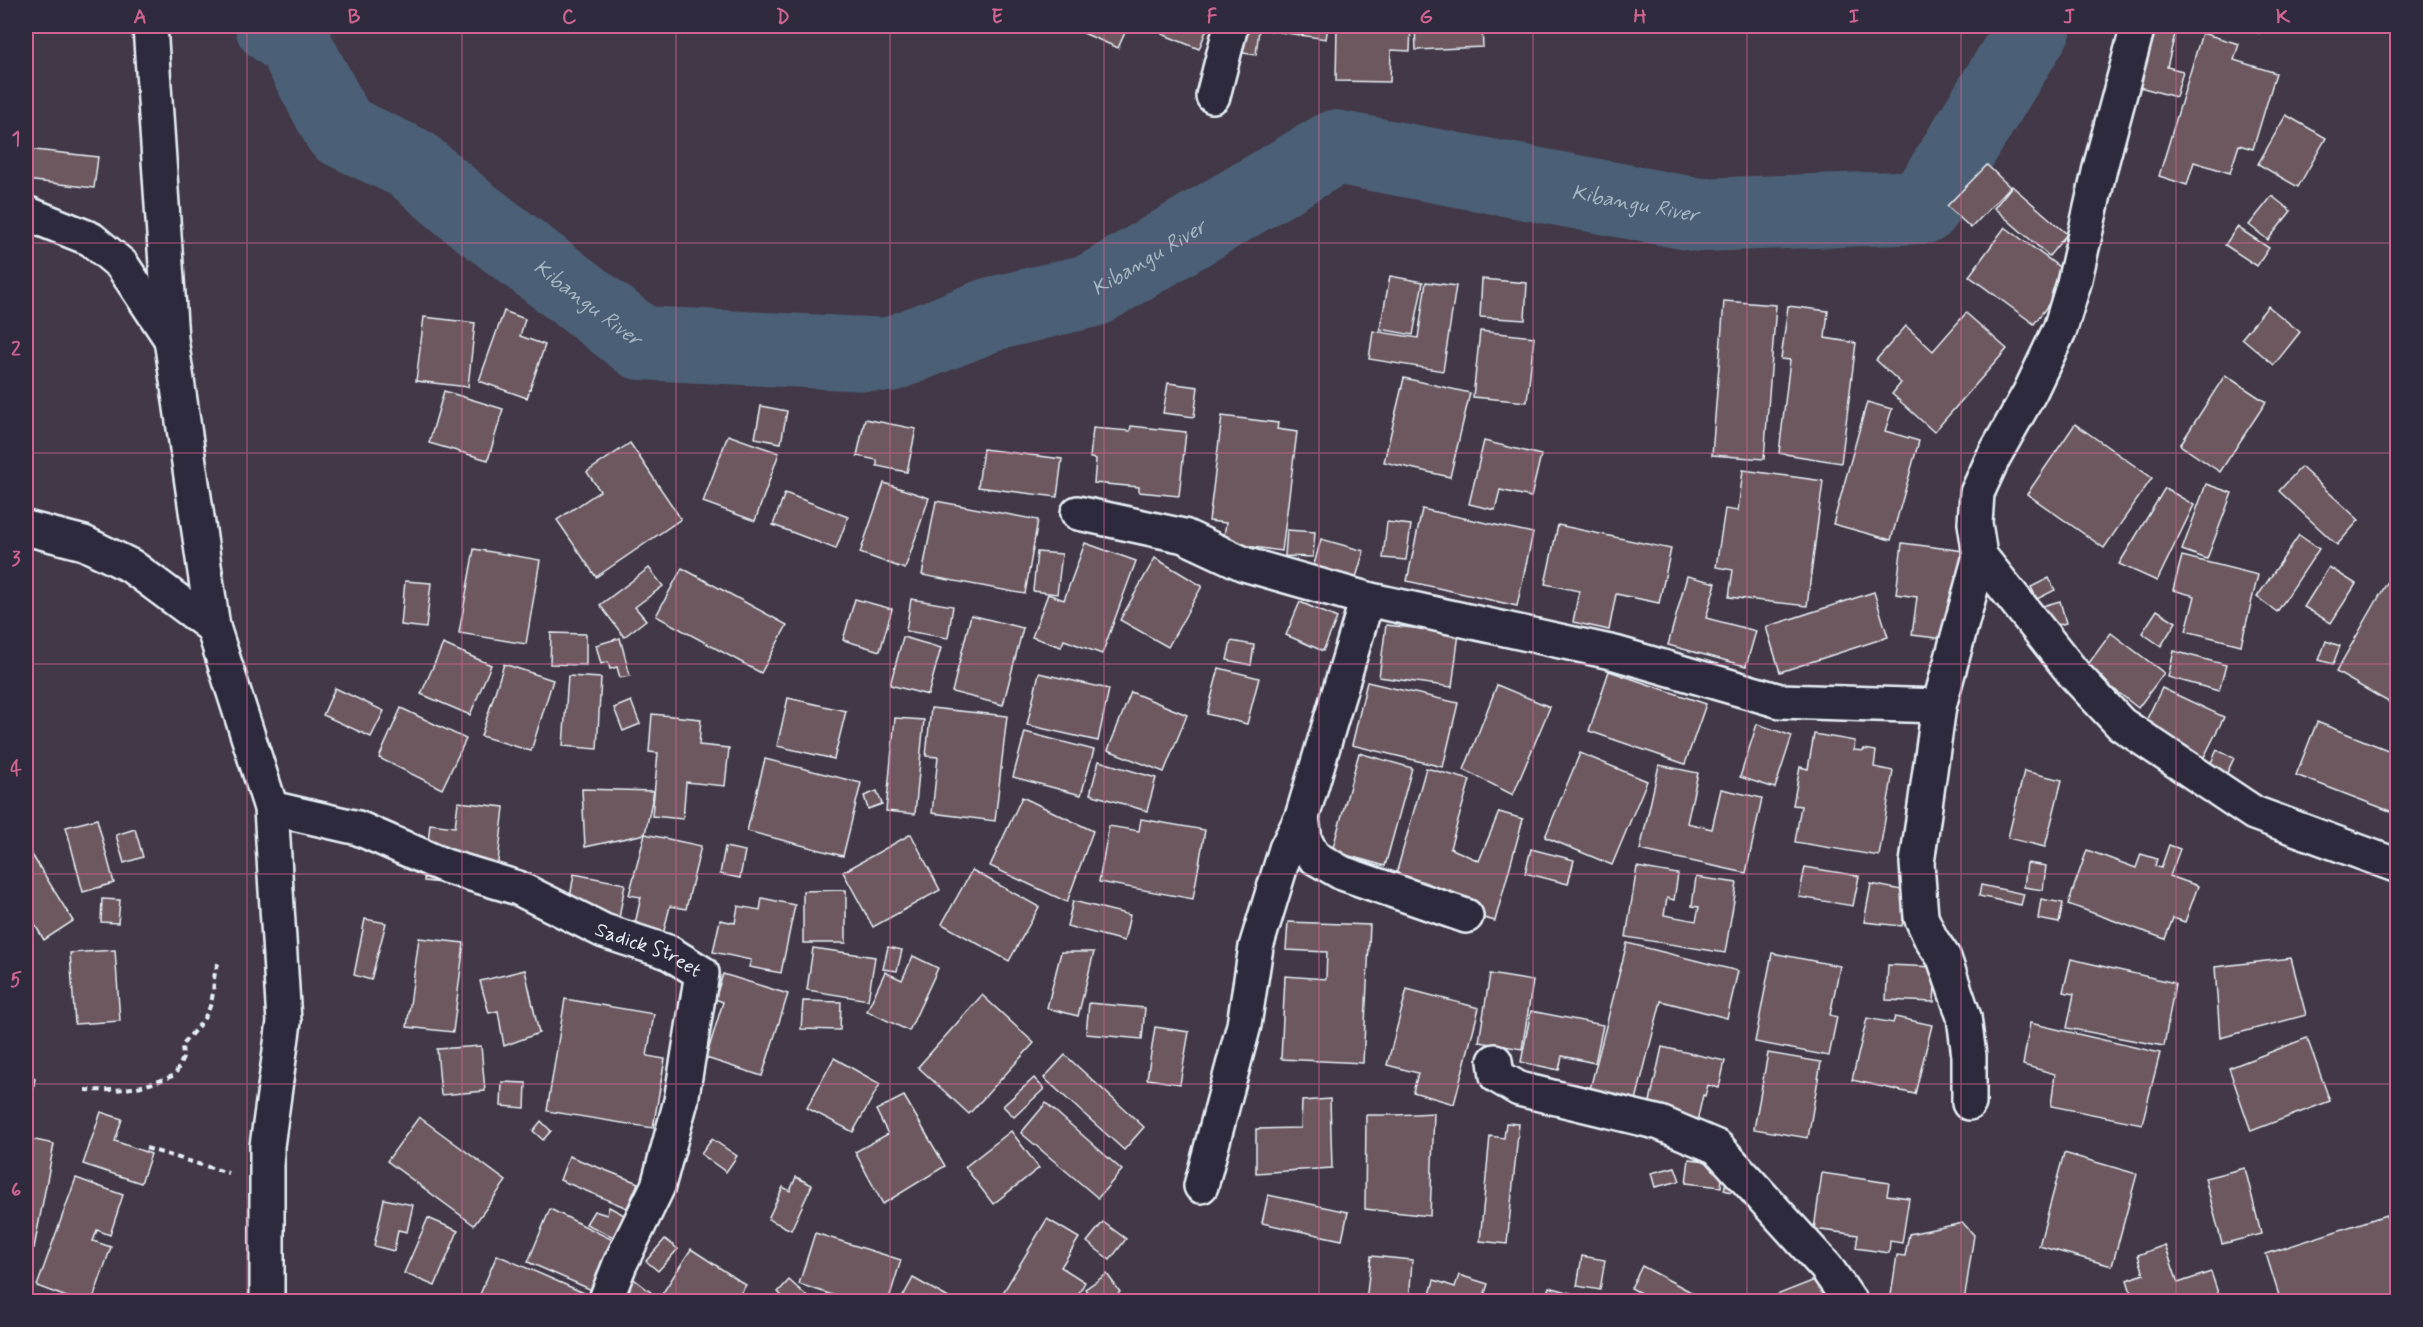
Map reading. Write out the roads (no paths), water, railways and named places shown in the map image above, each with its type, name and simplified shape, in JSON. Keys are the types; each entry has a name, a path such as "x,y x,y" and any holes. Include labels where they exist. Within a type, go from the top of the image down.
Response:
{"street":[{"path":"150,26 171,339 213,627 271,808 284,1022 267,1146 267,1302"},
{"path":"1213,96 1231,26"},
{"path":"1969,1102 1969,1056 1964,1017 1944,958 1931,939 1921,917 1917,863 1939,706 1980,556 1975,523 1977,493 2060,329 2074,283 2100,168 2138,26"},
{"path":"26,213 91,239 122,265 171,339"},
{"path":"1078,513 1184,536 1244,564 1367,599 1615,653 1780,700 1939,706"},
{"path":"26,528 84,543 131,566 213,627"},
{"path":"1980,556 2074,674 2121,724 2254,813 2397,866"},
{"path":"1201,1185 1244,1025 1256,947 1286,849 1302,817 1367,599"},
{"name":"Sadick Street","path":"271,808 358,828 445,866 518,888 604,931 668,952 702,973 681,1101 658,1186 620,1264 605,1302"},
{"path":"1302,817 1305,841 1314,857 1342,873 1466,916"},
{"path":"1495,1061 1497,1076 1519,1089 1660,1123 1717,1147 1826,1266 1850,1302"}],"waterway":[{"name":"Kibangu River","path":"272,26 294,43 340,130 412,164 466,210 641,343 889,355 992,314 1093,290 1335,147 1699,215 1924,207 2035,26"}]}
